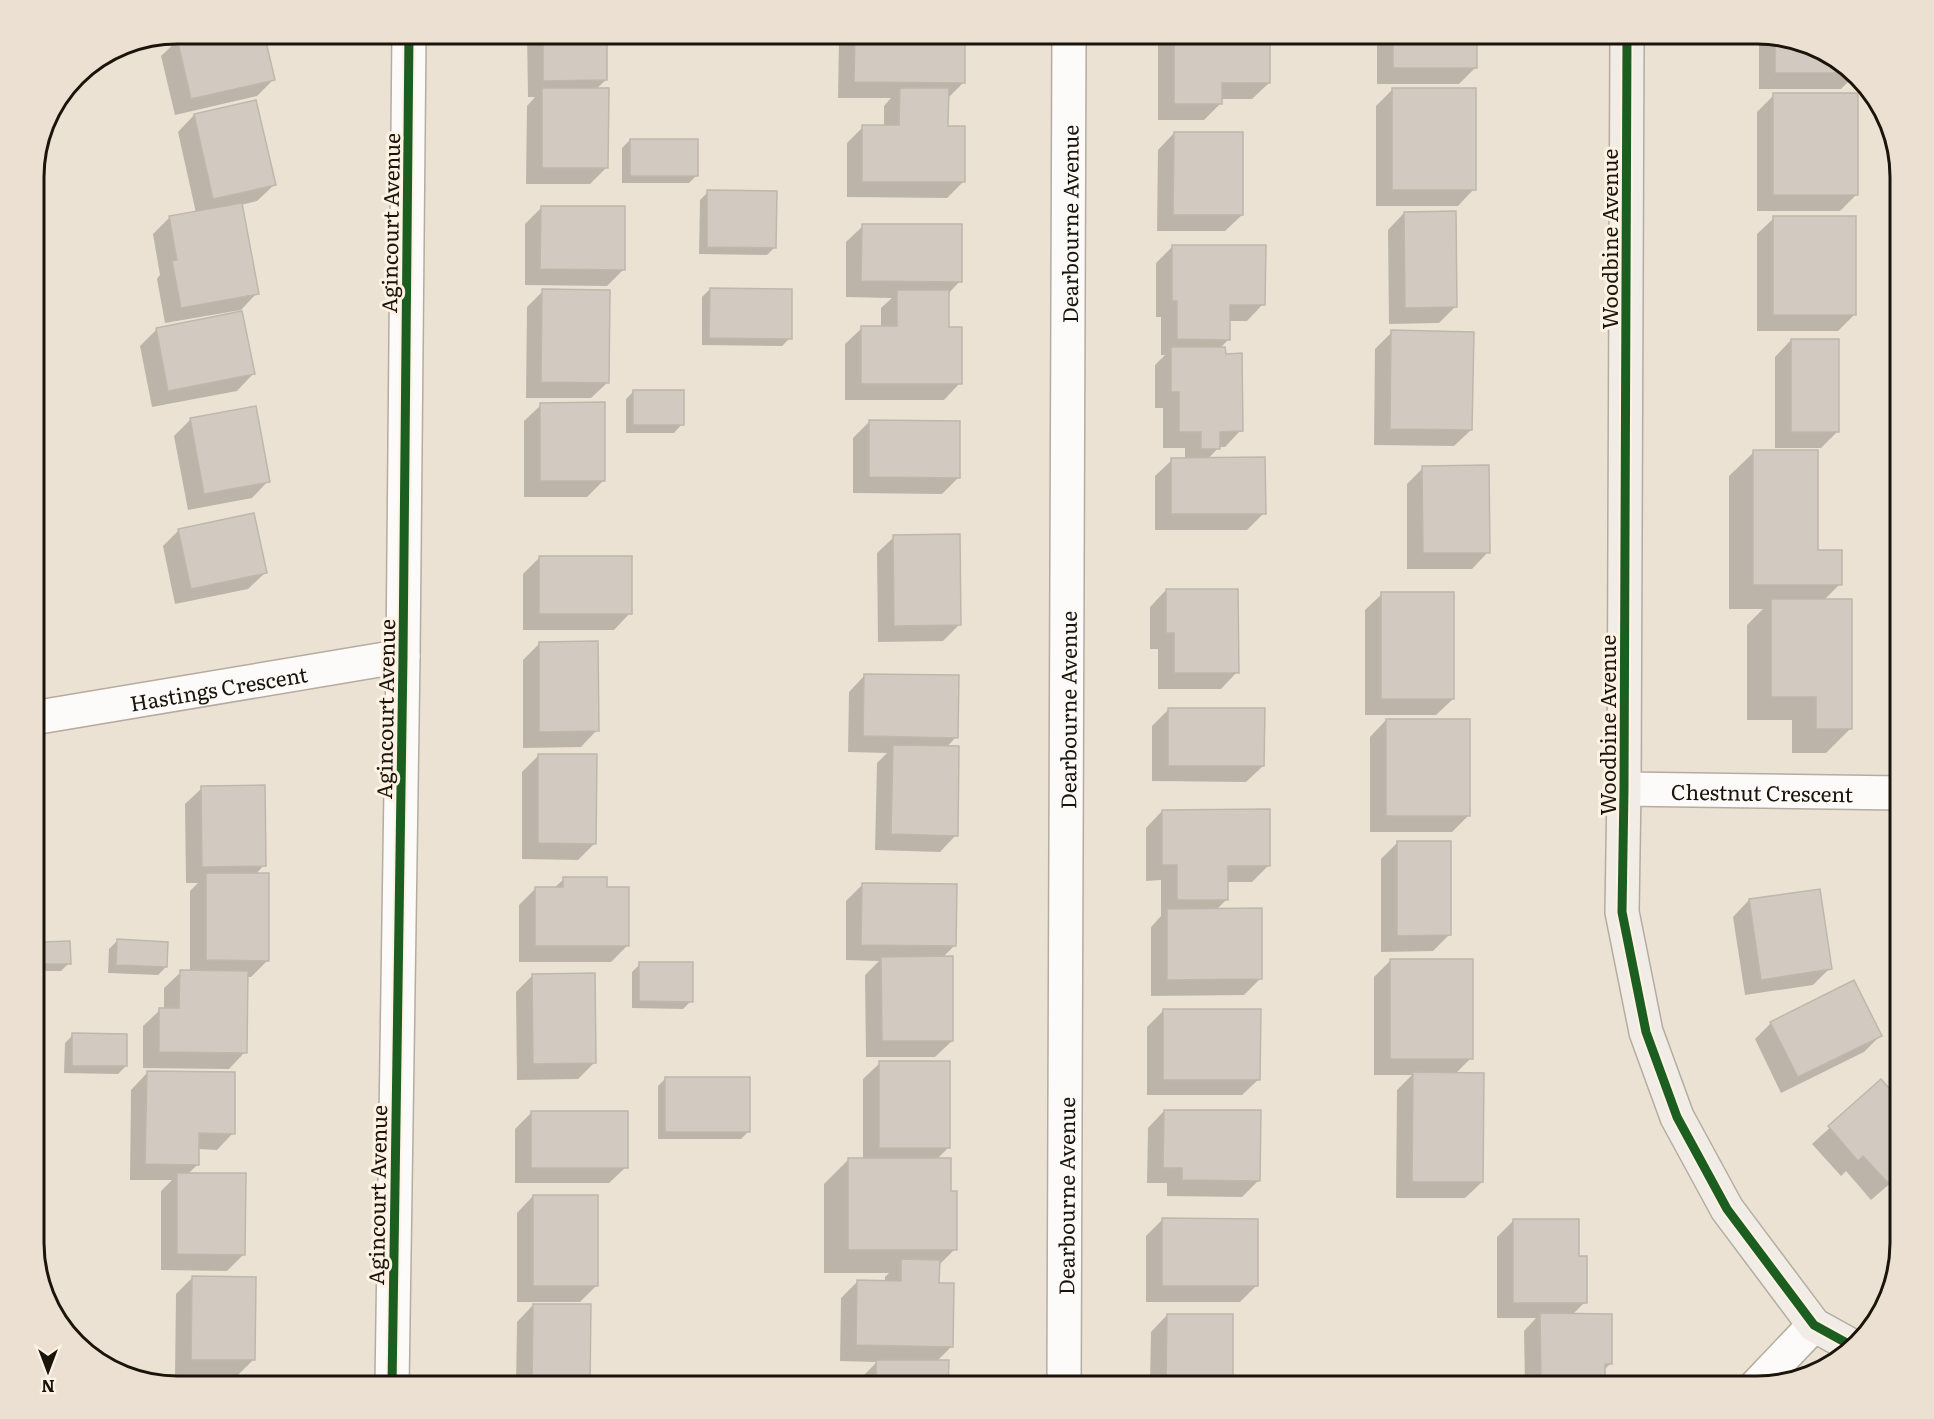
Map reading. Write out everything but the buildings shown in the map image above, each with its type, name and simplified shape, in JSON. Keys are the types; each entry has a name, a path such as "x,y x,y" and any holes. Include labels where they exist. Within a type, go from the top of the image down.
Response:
{"street":[{"name":"Agincourt Avenue","path":"392,1376 409,44"},
{"name":"Dearbourne Avenue","path":"1064,1376 1069,44"},
{"name":"Woodbine Avenue","path":"1627,44 1622,912 1646,1032 1677,1117 1727,1209 1814,1324 1845,1342"},
{"name":"Hastings Crescent","path":"44,716 403,656"},
{"name":"Chestnut Crescent","path":"1624,789 1890,793"},
{"path":"1766,1375 1814,1324"}],"cycle path":[{"path":"392,1376 409,44"},
{"path":"1627,44 1622,912 1646,1032 1677,1117 1727,1209 1814,1325 1845,1342"}]}
